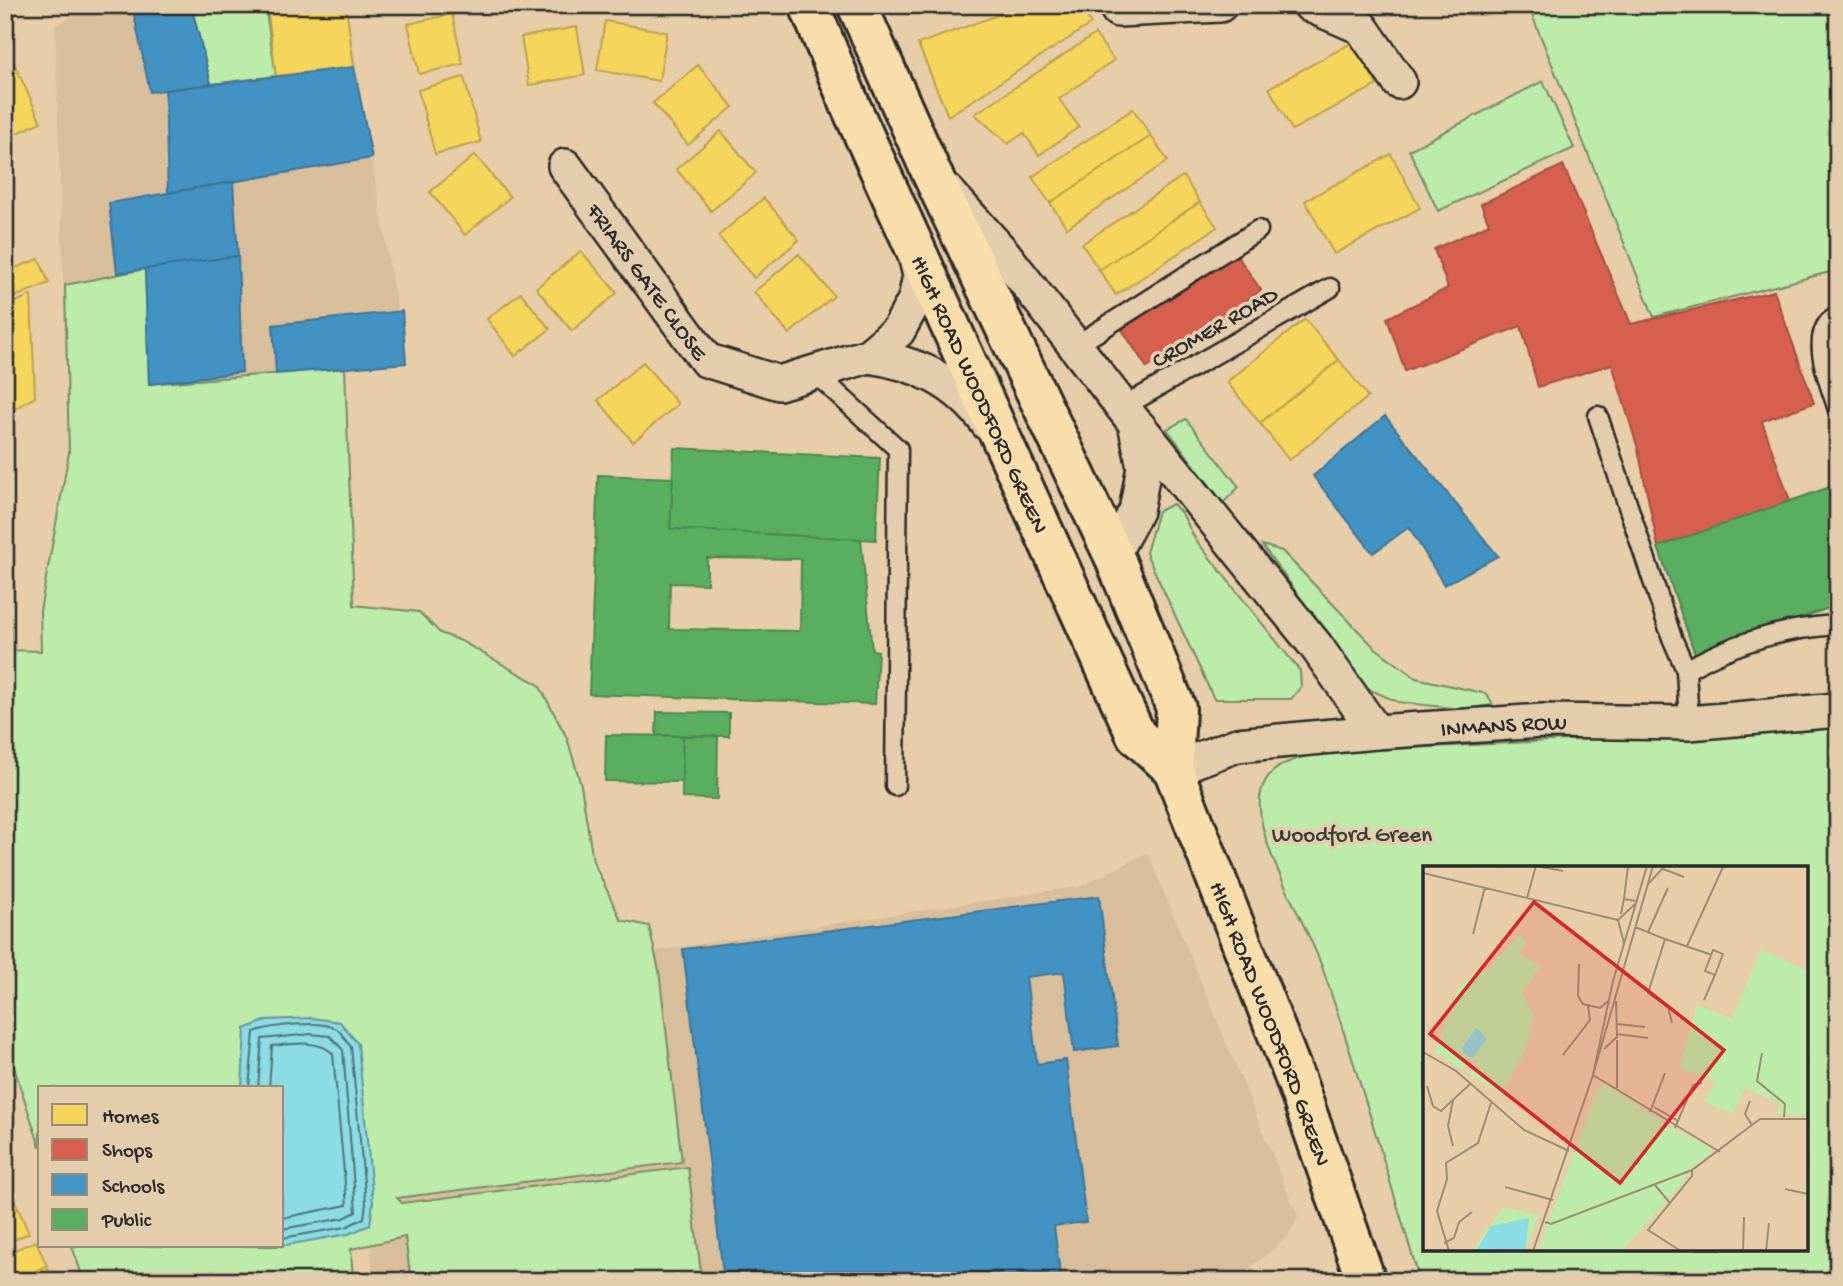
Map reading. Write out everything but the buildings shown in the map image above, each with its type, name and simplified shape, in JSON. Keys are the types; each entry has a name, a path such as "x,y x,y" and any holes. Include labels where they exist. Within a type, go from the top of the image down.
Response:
{"main road":[{"name":"HIGH ROAD WOODFORD GREEN","path":"809,5 851,107 1136,735 1173,769"},
{"name":"HIGH ROAD WOODFORD GREEN","path":"857,5 932,174 1113,554 1177,708 1173,769 1296,1082 1366,1281"}],"street":[{"path":"1117,8 1220,5"},
{"path":"1310,5 1361,27 1399,82"},
{"name":"FRIARS GATE CLOSE","path":"565,166 706,360 779,383 868,356 898,331 915,300 920,275 909,231"},
{"path":"932,174 1003,253 1129,415 1316,646 1376,732"},
{"name":"FRIARS GATE CLOSE","path":"868,356 903,361 948,382 976,407 1006,449"},
{"path":"1113,554 1136,511 1144,467 1129,415"},
{"name":"INMANS ROW","path":"1173,769 1237,745 1376,732 1542,721 1689,723 1838,710"}],"lane":[{"path":"1075,346 1258,230"},
{"name":"CROMER ROAD","path":"1129,415 1330,288"},
{"path":"1838,316 1825,328 1822,353 1838,410"},
{"path":"815,373 898,449 895,786"},
{"path":"1598,416 1672,638 1686,670 1689,723"},
{"path":"1686,670 1713,655 1750,641 1838,625"}],"shaded area":[{"path":"97,5 346,5 406,363 345,369 357,688 40,611 69,453 55,25"},
{"path":"1148,853 1298,1217 1288,1236 1235,1281 373,1281 358,1008 641,953 1081,886"}],"green space":[{"path":"191,5 265,5 276,76 211,84"},
{"path":"1528,5 1838,5 1838,270 1654,317"},
{"path":"1543,81 1574,148 1438,211 1409,150"},
{"path":"145,269 149,384 345,368 354,605 419,612 440,633 461,641 539,685 567,738 581,785 593,861 621,920 649,926 659,971 682,1162 397,1198 402,1203 688,1167 702,1281 411,1281 405,1237 351,1249 353,1281 84,1281 73,1248 284,1248 284,1086 38,1086 38,1141 5,1040 5,650 41,651 40,611 69,453 65,285"},
{"path":"1186,419 1239,487 1223,503 1167,429"},
{"path":"1173,504 1183,515 1195,539 1300,671 1301,687 1291,699 1214,699 1146,553 1158,511"},
{"path":"1262,545 1282,551 1374,647 1416,678 1487,694 1493,705 1462,709 1398,702 1366,688"},
{"name":"Woodford Green","path":"1838,726 1838,1281 1420,1281 1322,967 1274,860 1261,818 1260,799 1267,779 1280,766 1317,753"}],"water":[{"path":"312,1018 340,1022 358,1044 373,1203 370,1225 348,1234 284,1244 284,1086 242,1086 245,1029 267,1020"}]}
